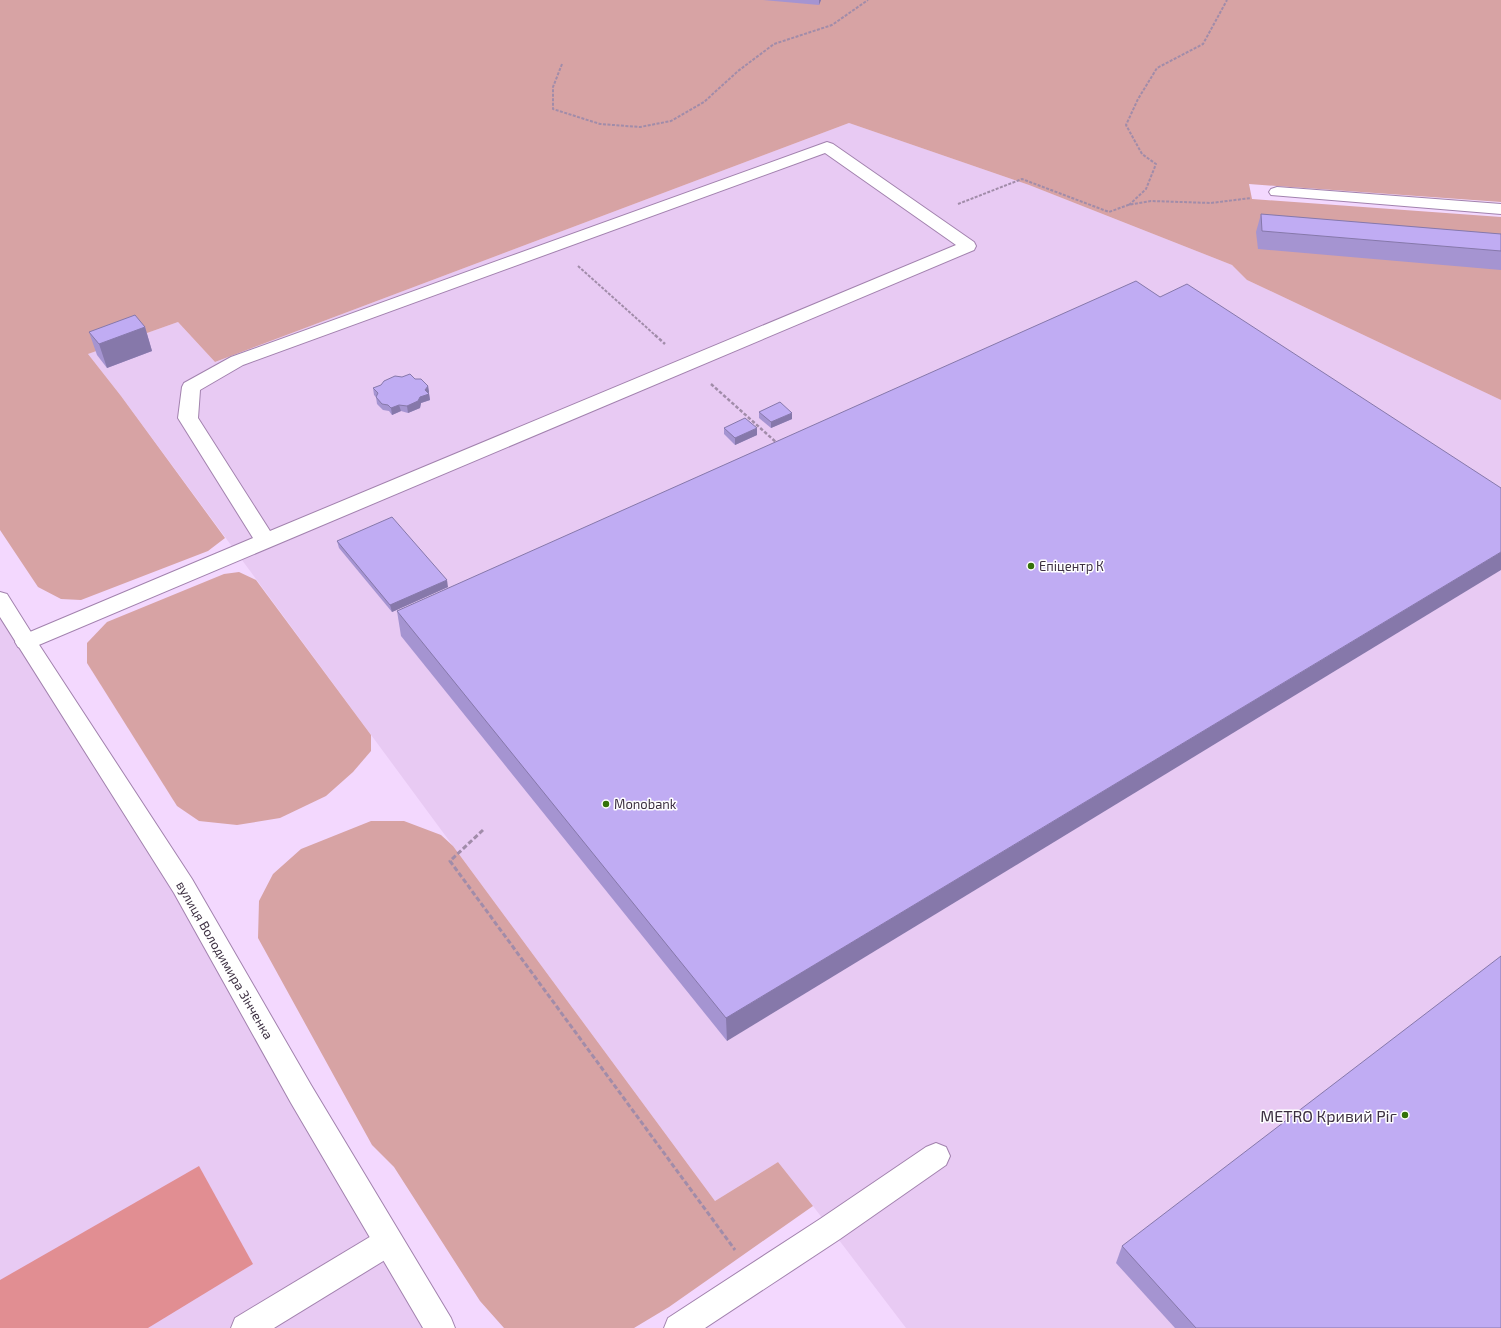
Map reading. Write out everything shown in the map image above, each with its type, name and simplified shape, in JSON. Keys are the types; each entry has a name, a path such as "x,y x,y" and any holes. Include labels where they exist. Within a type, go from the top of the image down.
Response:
{"main road":[{"path":"26,642 265,540 968,246 827,147 237,361 191,387 188,418 265,540"},
{"path":"1277,192 1501,209"},
{"name":"вулиця Володимира Зінченка","path":"0,598 26,642 183,886 301,1094 440,1328"},
{"path":"679,1328 830,1229 936,1156"},
{"path":"246,1328 388,1242"}],"path":[{"path":"562,64 553,87 553,109 600,124 640,127 657,125 671,121 704,102 738,72 774,44 832,24 844,18 868,0"},
{"path":"1128,205 1146,189 1156,164 1142,154 1126,125 1138,98 1157,68 1203,44 1220,17 1226,0"},
{"path":"926,217 1022,179 1109,212 1128,205 1151,201 1188,203 1235,201 1277,192"},
{"path":"483,830 450,861 755,1278"}],"shaded area":[{"path":"0,0 1501,0 1501,202 1249,184 1252,199 1501,217 1501,400 1247,280 1232,265 1029,185 849,123 215,362 178,322 88,354 121,396 225,538 208,551 81,600 61,599 38,587 0,530"},
{"path":"849,123 1029,185 1232,265 1247,280 1501,400 1501,1328 906,1328 778,1162 715,1201 121,396 88,354 178,322 215,362"},
{"path":"239,572 256,580 371,735 371,751 353,772 326,796 280,818 237,825 199,821 177,806 87,663 87,643 107,622 224,574"},
{"path":"0,599 440,1328 0,1328"},
{"path":"371,821 404,821 441,835 453,846 715,1201 778,1162 813,1206 669,1307 634,1328 504,1328 480,1301 394,1167 372,1145 258,938 259,901 273,874 301,849"},
{"path":"199,1166 253,1264 148,1328 0,1328 0,1280"}],"building":[{"path":"1261,214 1501,234 1501,251 1262,231"},
{"path":"1136,281 1160,297 1187,284 1501,488 1501,552 726,1018 397,611"},
{"path":"135,315 145,327 99,344 89,332"},
{"path":"410,374 415,379 421,379 428,386 425,390 429,394 420,397 418,401 407,406 399,405 391,408 388,405 382,404 376,397 378,393 373,388 395,376 402,377"},
{"path":"780,402 792,413 771,422 759,412"},
{"path":"745,418 757,428 735,438 724,428"},
{"path":"392,517 447,580 390,605 337,541"},
{"name":"METRO Кривий Ріг","path":"1501,956 1501,1328 1196,1328 1122,1246"}],"place":[{"name":"Епіцентр К","path":"1031,566"},
{"name":"Monobank","path":"606,804"},
{"name":"METRO Кривий Ріг","path":"1405,1115"}]}
